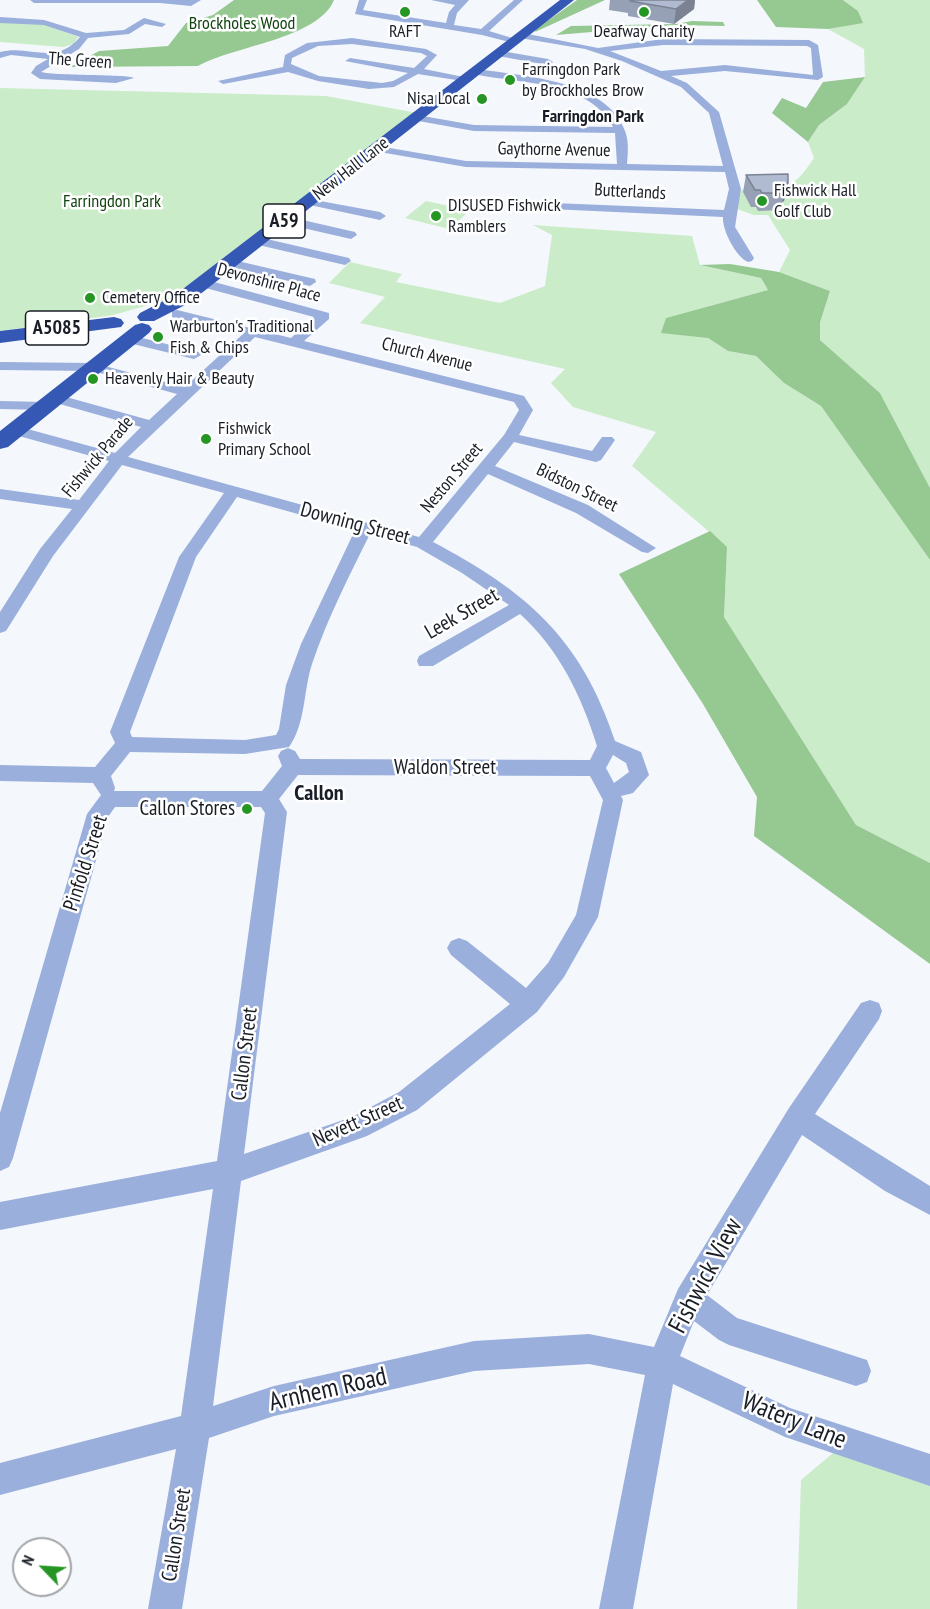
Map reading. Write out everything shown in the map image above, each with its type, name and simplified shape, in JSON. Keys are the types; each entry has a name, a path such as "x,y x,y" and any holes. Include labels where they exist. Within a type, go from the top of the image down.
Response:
{"highway":[{"name":"A59","path":"520,38 568,0"},
{"name":"New Hall Lane","path":"7,436 93,367 130,328 182,299 203,284 520,38"},
{"name":"A5085","path":"0,337 58,328 130,328"}],"street":[{"path":"34,0 161,0 191,3 197,0"},
{"path":"363,0 358,12 599,50 684,85 714,112 735,189 729,214 729,227 748,258"},
{"path":"435,0 462,2"},
{"path":"483,32 519,0"},
{"path":"48,23 69,14 80,1"},
{"path":"449,27 453,12 462,2"},
{"path":"124,19 162,24"},
{"name":"The Green","path":"0,20 48,23 69,28 86,36 76,47 55,57 36,73 47,78 129,78"},
{"path":"86,36 126,32 144,21"},
{"path":"119,33 133,38"},
{"path":"223,81 288,69 316,78 380,87 395,84 432,55 423,51 352,41 325,42 303,48 288,57 288,69"},
{"path":"599,50 641,43 684,41 809,43 815,47 818,77 808,78 725,68 662,74"},
{"path":"0,55 11,52 55,57"},
{"path":"501,54 548,62 543,68"},
{"path":"350,61 414,71 566,88 599,104 611,115 620,130 622,167"},
{"path":"417,118 474,128 620,130"},
{"name":"Gaythorne Avenue","path":"378,149 466,164 730,169"},
{"path":"309,202 380,216"},
{"name":"Butterlands","path":"530,205 729,214"},
{"path":"285,220 351,235"},
{"path":"258,241 345,261"},
{"path":"229,263 310,282"},
{"name":"Devonshire Place","path":"203,284 324,316 295,342"},
{"name":"Church Avenue","path":"177,314 519,399 526,410 510,436"},
{"path":"130,328 194,355"},
{"name":"Fishwick Parade","path":"0,627 46,553 118,458 150,425 252,333"},
{"path":"0,366 93,367 187,392"},
{"path":"0,405 50,402 150,425"},
{"name":"Downing Street","path":"7,436 118,458 423,543 521,606 541,624 582,683 600,724 602,757"},
{"path":"510,436 596,457 607,440"},
{"name":"Neston Street","path":"423,543 510,436"},
{"name":"Bidston Street","path":"486,468 582,509 648,548"},
{"path":"125,744 120,732 188,557 233,491"},
{"path":"0,494 82,505"},
{"path":"125,744 245,747 282,742 290,734 296,686 331,595 364,526"},
{"name":"Leek Street","path":"426,662 521,606"},
{"path":"109,800 267,799 293,767 282,742"},
{"path":"0,773 100,775 125,744"},
{"path":"602,757 626,750 636,760 639,767 639,775 626,788 609,792"},
{"name":"Waldon Street","path":"293,767 602,757"},
{"name":"Nevett Street","path":"0,1216 230,1172 358,1127 408,1101 528,1004 556,970 587,917 614,800 609,792 602,757"},
{"name":"Pinfold Street","path":"0,1158 98,814 109,800 100,775"},
{"name":"Callon Street","path":"165,1609 195,1427 276,812 267,799"},
{"path":"459,948 528,1004"},
{"name":"Fishwick View","path":"616,1609 663,1363 688,1299 798,1117 870,1011"},
{"path":"798,1117 895,1182 930,1201"},
{"path":"688,1299 729,1330 856,1371"},
{"name":"Arnhem Road","path":"0,1479 149,1443 274,1401 474,1356 589,1349 663,1363"},
{"name":"Watery Lane","path":"663,1363 785,1422 930,1470"}],"green space":[{"name":"Brockholes Wood","path":"234,0 334,0 325,13 311,24 293,33 198,66 70,67 99,51 168,46 186,23 213,15"},
{"path":"577,0 605,0 535,32 536,29"},
{"path":"757,0 843,0 858,11 863,23 828,29 776,27"},
{"path":"843,0 930,0 930,488 880,393 820,340 819,322 830,291 779,272 790,250 768,215 754,215 737,209 741,190 784,188 806,170 814,158 808,142 819,125 847,104 865,77 864,49 828,29 862,22 858,11"},
{"path":"0,21 44,24 78,37 74,44 63,47 0,42"},
{"path":"692,21 723,22 725,26 675,25 556,35 571,26 676,24"},
{"path":"865,77 847,104 819,125 808,142 772,113 782,98 806,108 823,82"},
{"name":"Farringdon Park","path":"0,88 326,96 417,113 174,298 113,315 0,331"},
{"name":"DISUSED Fishwick Ramblers","path":"426,201 463,209 466,214 449,229 405,218"},
{"path":"533,225 692,236 700,265 761,278 768,290 666,318 708,338 728,351 756,356 784,383 821,406 930,560 930,863 856,825 724,617 727,547 632,466 656,432 573,407 551,383 565,369 360,323 385,297 329,283 350,262 402,274 396,282 500,303 545,286 552,235"},
{"path":"730,264 779,272 830,291 820,322 820,340 880,393 930,488 930,560 821,406 784,383 756,356 728,351 708,338 661,333 666,318 768,290 761,278 700,265"},
{"path":"710,531 727,547 724,617 856,825 930,863 930,964 754,836 757,797 703,704 619,574"},
{"path":"846,1442 930,1470 930,1609 797,1609 801,1480"}],"building":[{"path":"631,0 688,0 676,9"},
{"path":"788,174 788,183 781,187 784,193 762,193 760,190 755,190 746,175"}],"place":[{"name":"RAFT","path":"405,12"},
{"name":"Deafway Charity","path":"644,12"},
{"name":"Farringdon Park by Brockholes Brow","path":"510,80"},
{"name":"Nisa Local","path":"482,99"},
{"name":"Fishwick Hall Golf Club","path":"762,201"},
{"name":"DISUSED Fishwick Ramblers","path":"436,216"},
{"name":"Cemetery Office","path":"90,298"},
{"name":"Warburton's Traditional Fish & Chips","path":"158,337"},
{"name":"Heavenly Hair & Beauty","path":"93,379"},
{"name":"Fishwick Primary School","path":"206,439"},
{"name":"Callon Stores","path":"247,809"}],"district":[{"name":"Farringdon Park","path":"593,117"},
{"name":"Callon","path":"319,794"}]}
